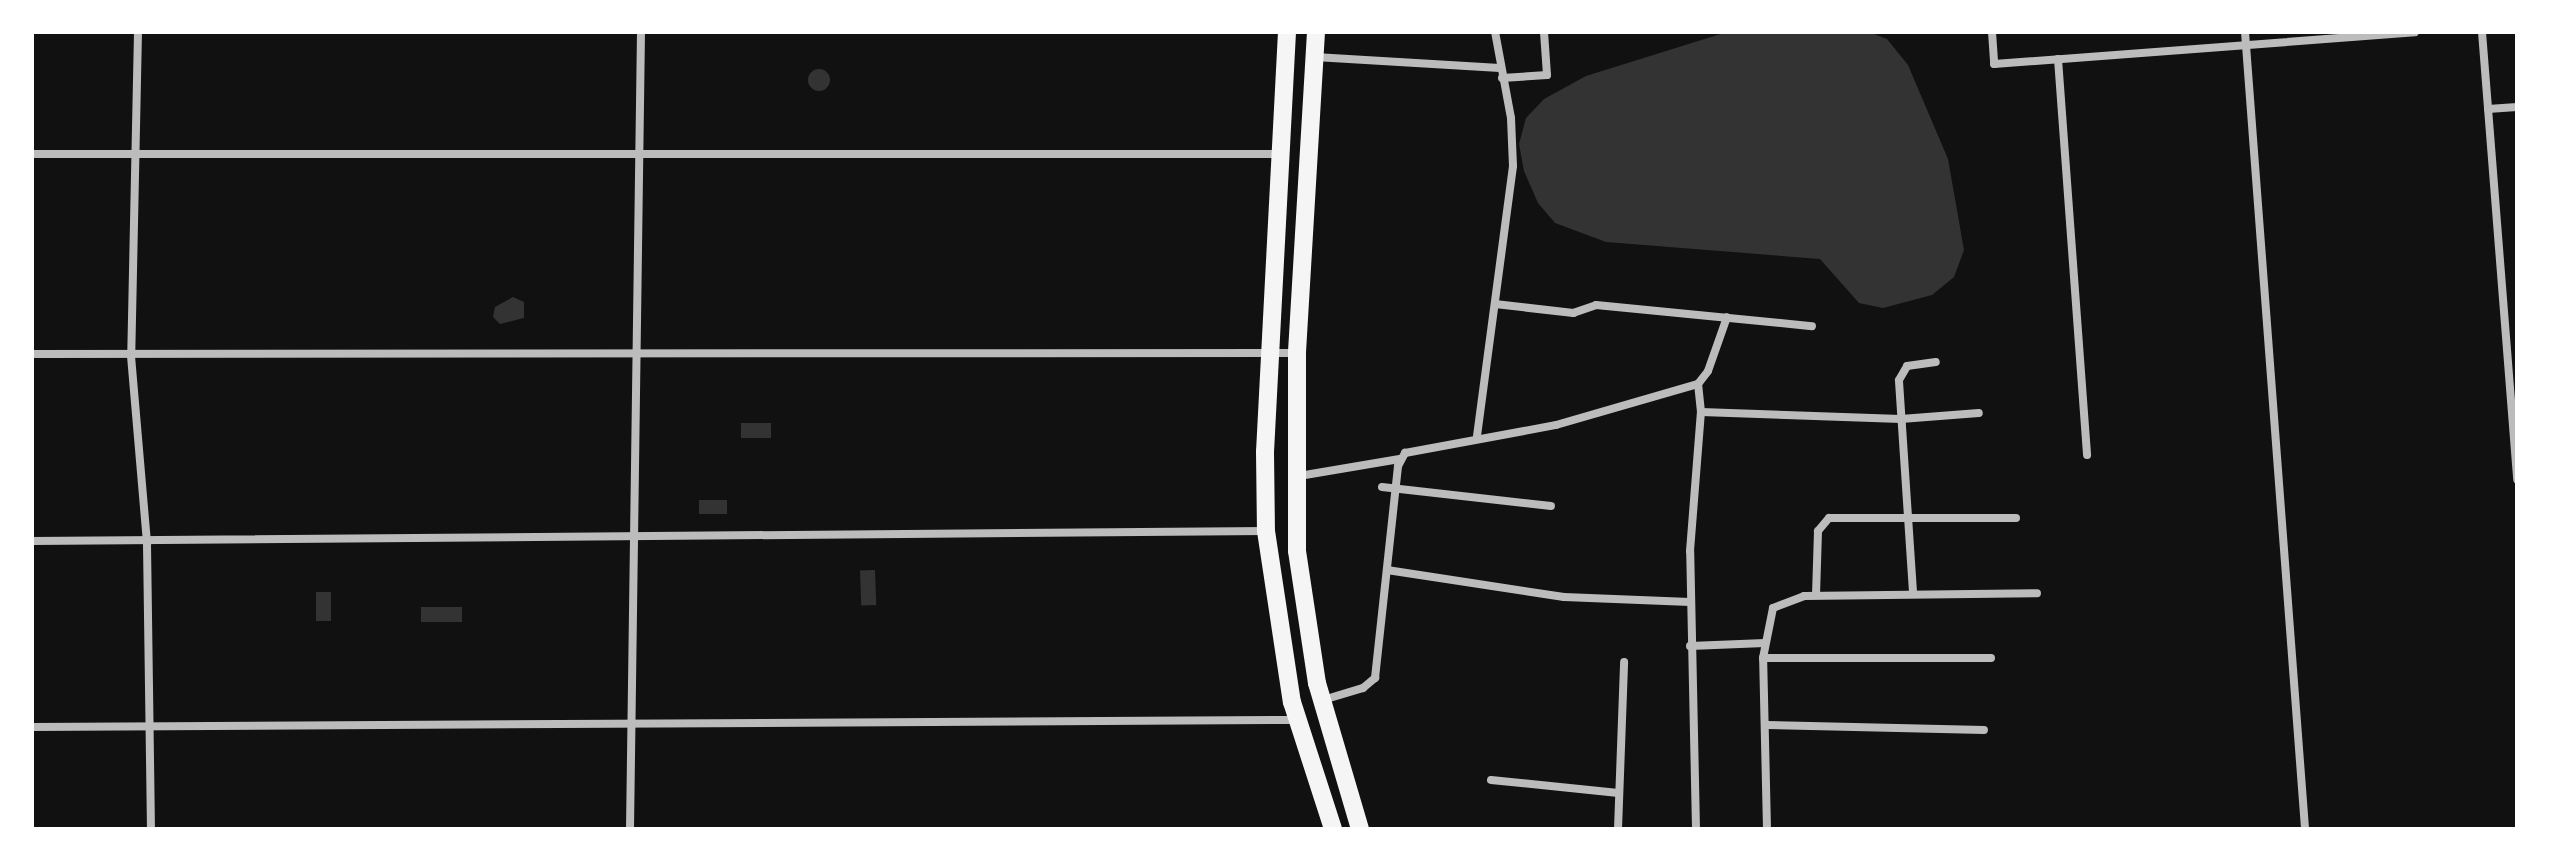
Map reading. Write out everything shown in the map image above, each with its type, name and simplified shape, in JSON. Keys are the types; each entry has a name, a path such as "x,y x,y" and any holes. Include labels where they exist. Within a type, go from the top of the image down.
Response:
{"main road":[{"path":"1287,32 1269,353 1266,531 1277,631 1297,720 1333,829"},
{"path":"1316,32 1297,353 1294,477 1301,595 1321,700 1360,829"}],"street":[{"path":"138,32 131,356 147,544 151,829"},
{"path":"630,829 641,32"},
{"path":"1477,436 1513,166 1512,132 1495,32"},
{"path":"1315,57 1547,75 1544,32"},
{"path":"1992,32 1994,64 2415,32"},
{"path":"2245,32 2305,829"},
{"path":"2482,32 2517,480"},
{"path":"2058,59 2087,455"},
{"path":"2488,109 2517,107"},
{"path":"32,154 1280,154"},
{"path":"1495,304 1573,313 1596,305 1812,326"},
{"path":"1294,477 1400,459 1419,446 1556,425 1698,384 1708,371 1727,317"},
{"path":"32,354 1297,353"},
{"path":"1913,592 1899,373 1936,362"},
{"path":"1696,829 1690,602 1701,412 1698,384"},
{"path":"1701,412 1901,419 1979,413"},
{"path":"1321,700 1363,688 1375,678 1400,459"},
{"path":"1382,487 1551,506"},
{"path":"1816,595 1821,522 1838,517 1910,521 2016,518"},
{"path":"32,541 147,544 634,534 1266,531"},
{"path":"1387,570 1564,597 1690,602"},
{"path":"1767,829 1767,725 1763,658 1773,608 1783,601 1816,595 2037,593"},
{"path":"1690,646 1765,643"},
{"path":"1763,658 1991,658"},
{"path":"1618,829 1624,662"},
{"path":"32,727 1297,720"},
{"path":"1767,725 1984,730"},
{"path":"1491,780 1618,793"}],"shaded area":[{"path":"1727,32 1869,32 1887,39 1908,65 1948,159 1964,250 1954,277 1932,295 1883,308 1859,303 1820,259 1606,242 1555,223 1538,203 1524,171 1519,144 1526,118 1544,99 1586,76"},
{"path":"819,69 827,72 830,80 827,88 819,91 811,88 808,80 811,72"},
{"path":"513,297 524,302 524,318 500,324 493,317 495,307"},
{"path":"741,423 771,423 771,438 741,438"},
{"path":"699,500 727,500 727,514 699,514"},
{"path":"875,570 876,605 861,606 860,571"},
{"path":"316,592 331,592 331,621 316,621"},
{"path":"421,607 462,607 462,622 421,622"}]}
